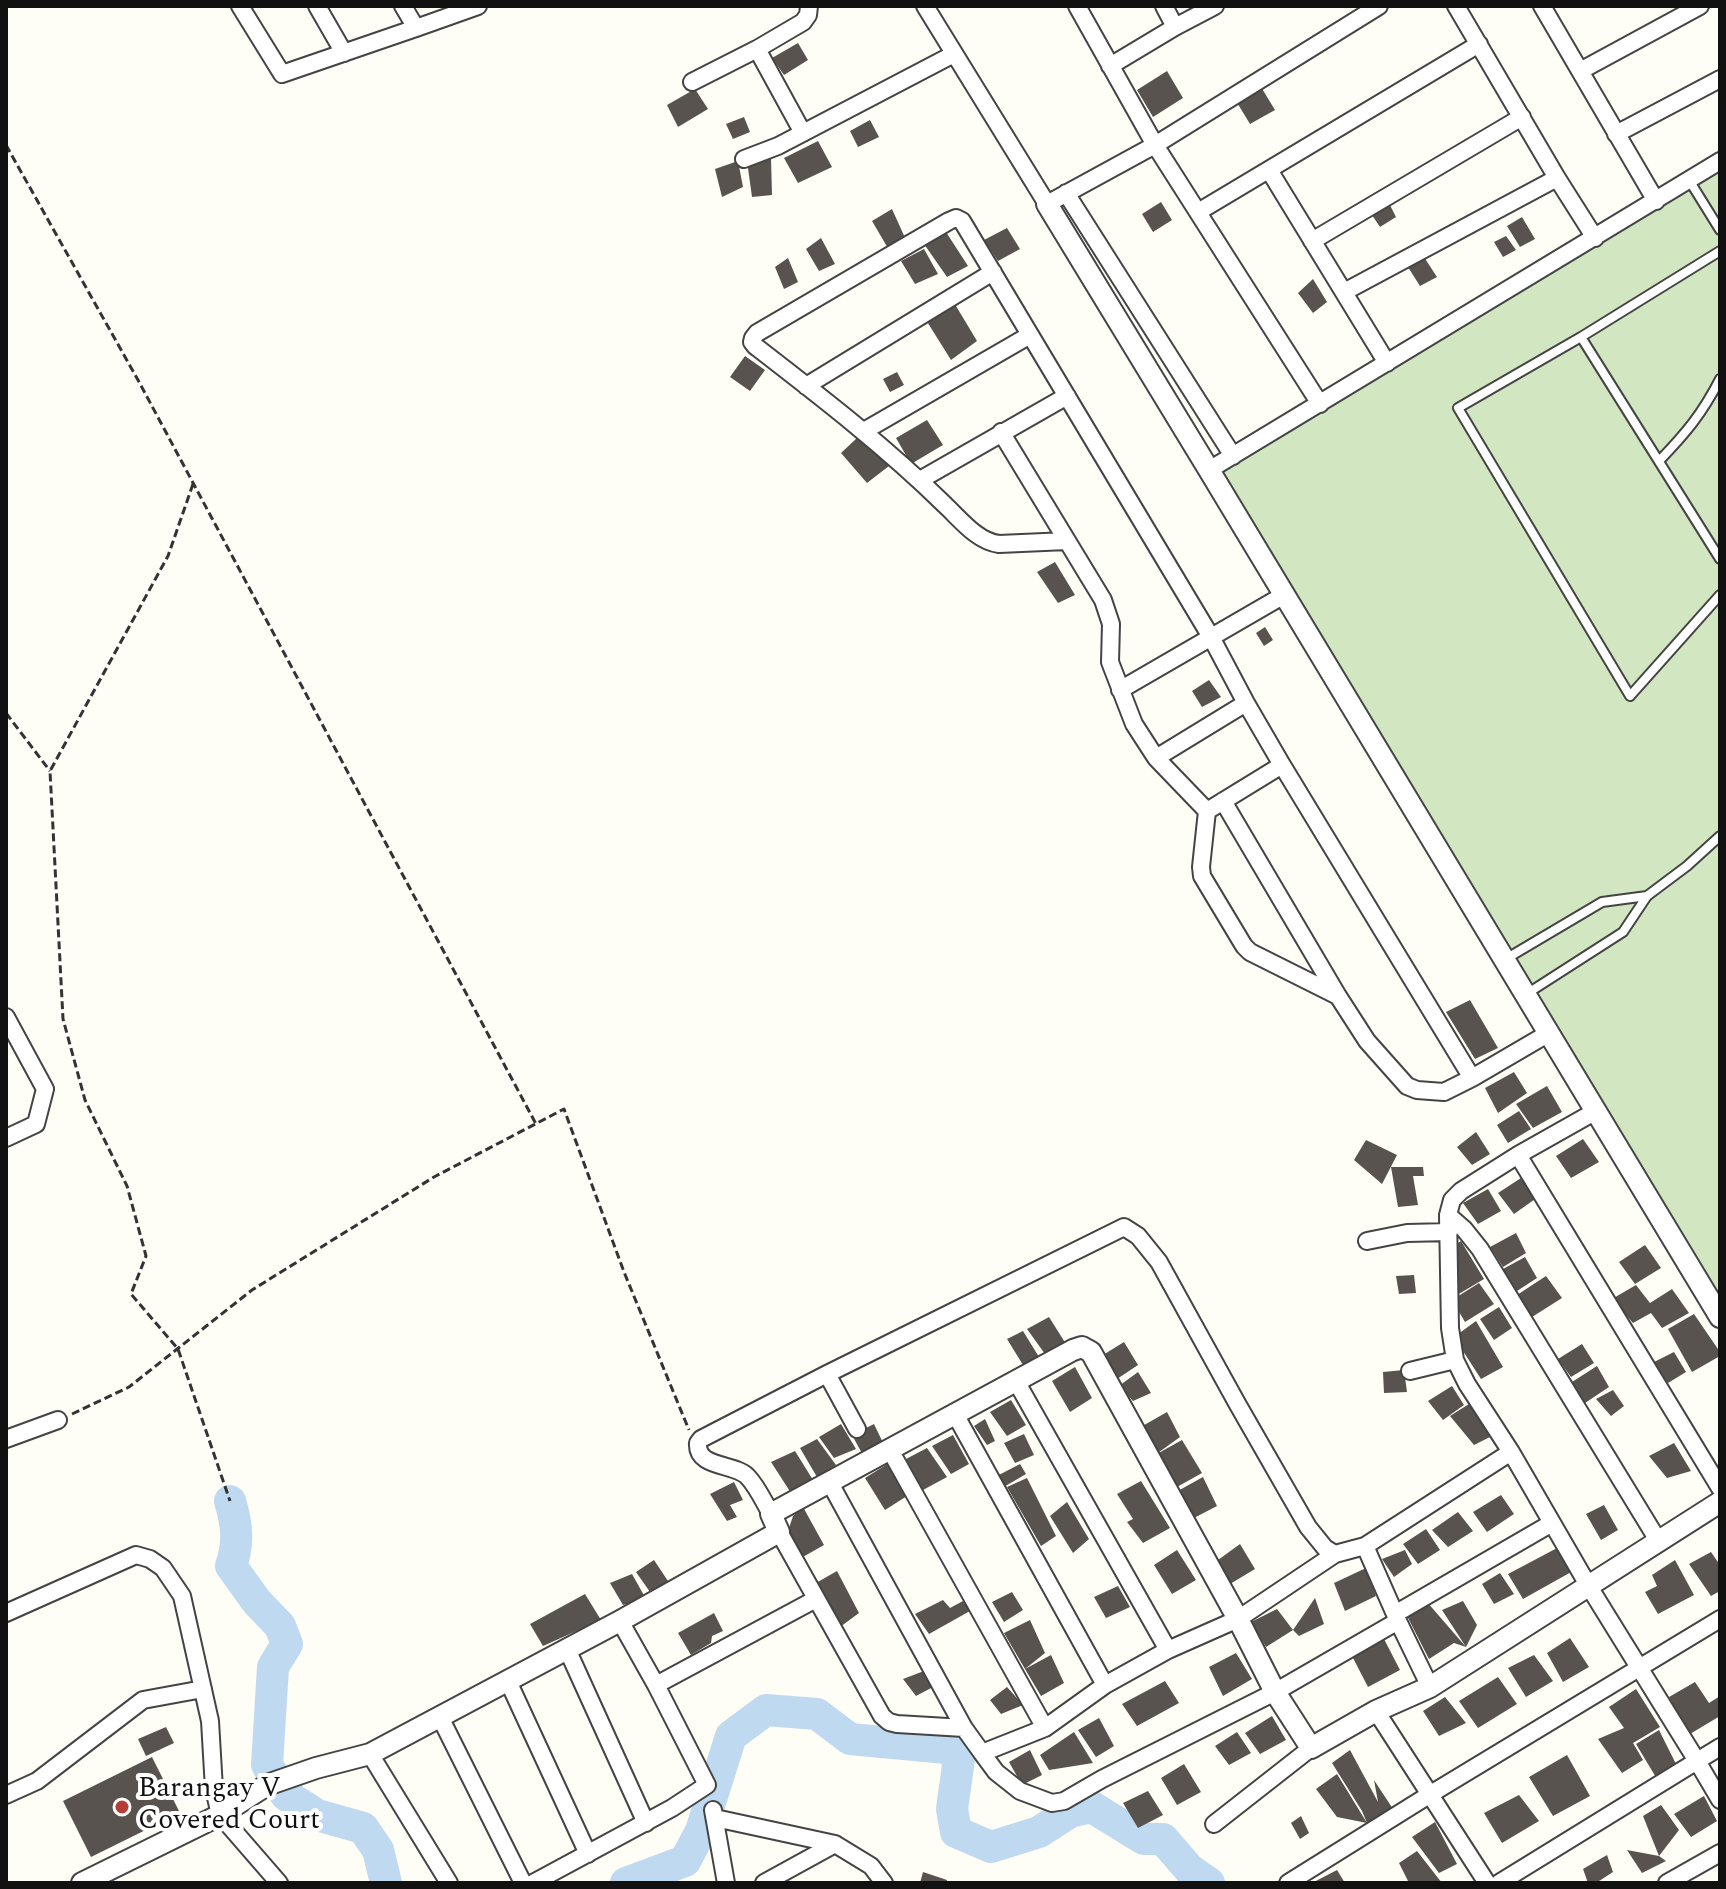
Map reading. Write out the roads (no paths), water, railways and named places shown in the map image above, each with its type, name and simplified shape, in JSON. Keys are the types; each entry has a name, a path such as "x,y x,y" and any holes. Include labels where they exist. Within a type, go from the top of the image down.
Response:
{"street":[{"path":"240,6 282,74 478,6"},
{"path":"317,6 344,53"},
{"path":"403,6 416,28"},
{"path":"692,82 803,22 809,10 826,6"},
{"path":"925,6 1720,1317"},
{"path":"1077,6 1155,145 1320,404"},
{"path":"1164,6 1175,27"},
{"path":"1110,66 1215,6"},
{"path":"1047,204 1155,145 1379,6"},
{"path":"1456,6 1595,238"},
{"path":"1580,71 1700,6"},
{"path":"1544,7 1656,201"},
{"path":"1198,212 1479,44"},
{"path":"757,49 803,133"},
{"path":"744,159 778,146 954,54"},
{"path":"1616,134 1720,79"},
{"path":"1312,241 1522,117"},
{"path":"1209,470 1720,161"},
{"path":"1269,170 1387,363"},
{"path":"1344,292 1557,178"},
{"path":"1066,193 1233,456"},
{"path":"1067,541 988,542 864,431 755,346 753,338 956,218 962,221 1211,637 1282,765 1472,1078"},
{"path":"806,386 993,272"},
{"path":"864,431 1030,335"},
{"path":"920,480 1067,396"},
{"path":"1001,432 1105,604 1111,624 1110,662 1134,724 1156,758 1207,811"},
{"path":"1120,690 1284,595"},
{"path":"1156,758 1246,703"},
{"path":"1207,811 1282,765"},
{"path":"1223,801 1367,1041 1407,1086 1444,1092 1549,1033"},
{"path":"1207,811 1202,876 1244,946 1257,957 1338,996"},
{"path":"6,1138 36,1124 45,1089 7,1022"},
{"path":"1596,1111 1518,1155 1452,1200 1448,1223 1450,1328 1455,1360 1720,1800"},
{"path":"1518,1155 1720,1488"},
{"path":"1367,1241 1448,1223 1464,1229 1480,1249 1659,1542"},
{"path":"964,1728 897,1724 882,1716 749,1478 741,1471 702,1457 697,1449 701,1439 1124,1227 1138,1236 1159,1262 1308,1527 1325,1548 1335,1554"},
{"path":"82,1883 220,1815 267,1785 370,1754 620,1621 775,1523 830,1483 1082,1347 1091,1352 1275,1692 1311,1748"},
{"path":"1410,1371 1455,1360"},
{"path":"827,1374 857,1429"},
{"path":"1016,1381 1168,1650"},
{"path":"955,1414 1105,1685"},
{"path":"6,1439 58,1420"},
{"path":"890,1450 1045,1728"},
{"path":"982,1753 1045,1728 1105,1685 1168,1650 1238,1619 1335,1554 1365,1546 1511,1452"},
{"path":"830,1483 964,1728 996,1772 1020,1791 1052,1803 1064,1801 1275,1692 1552,1523"},
{"path":"1214,1824 1311,1748 1376,1711 1430,1687 1720,1502"},
{"path":"1365,1546 1430,1687"},
{"path":"6,1613 136,1555 150,1559 163,1568 182,1596 210,1721 214,1789 220,1815 279,1883"},
{"path":"656,1685 816,1599"},
{"path":"1288,1883 1720,1619"},
{"path":"533,1883 646,1823 707,1785 620,1621"},
{"path":"567,1649 646,1823"},
{"path":"508,1681 588,1854"},
{"path":"6,1795 37,1781 143,1700 203,1689"},
{"path":"1376,1711 1487,1883"},
{"path":"440,1717 523,1883"},
{"path":"1499,1883 1720,1747"},
{"path":"370,1754 449,1883"},
{"path":"726,1883 714,1813 835,1844 871,1866 884,1883"},
{"path":"764,1883 835,1844"},
{"path":"1667,1883 1720,1853"}],"lane":[{"path":"1689,180 1720,230"},
{"path":"1720,251 1458,408 1630,696 1720,595"},
{"path":"1581,337 1720,559"},
{"path":"1659,461 1688,432 1720,379"},
{"path":"1525,995 1623,932 1647,896 1720,836"},
{"path":"1503,960 1602,902 1647,896"}],"waterway":[{"path":"230,1501 236,1534 231,1566 257,1602 280,1626 287,1644 273,1667 267,1765 286,1795 317,1815 363,1828 378,1850 386,1883"},
{"path":"626,1883 685,1861 701,1831 731,1736 766,1710 817,1714 850,1739 947,1748 959,1759 952,1809 956,1832 991,1847 1039,1832 1070,1812 1092,1807 1144,1839 1163,1839 1189,1869 1209,1883"}],"place":[{"name":"Barangay V Covered Court","path":"122,1807"}]}
